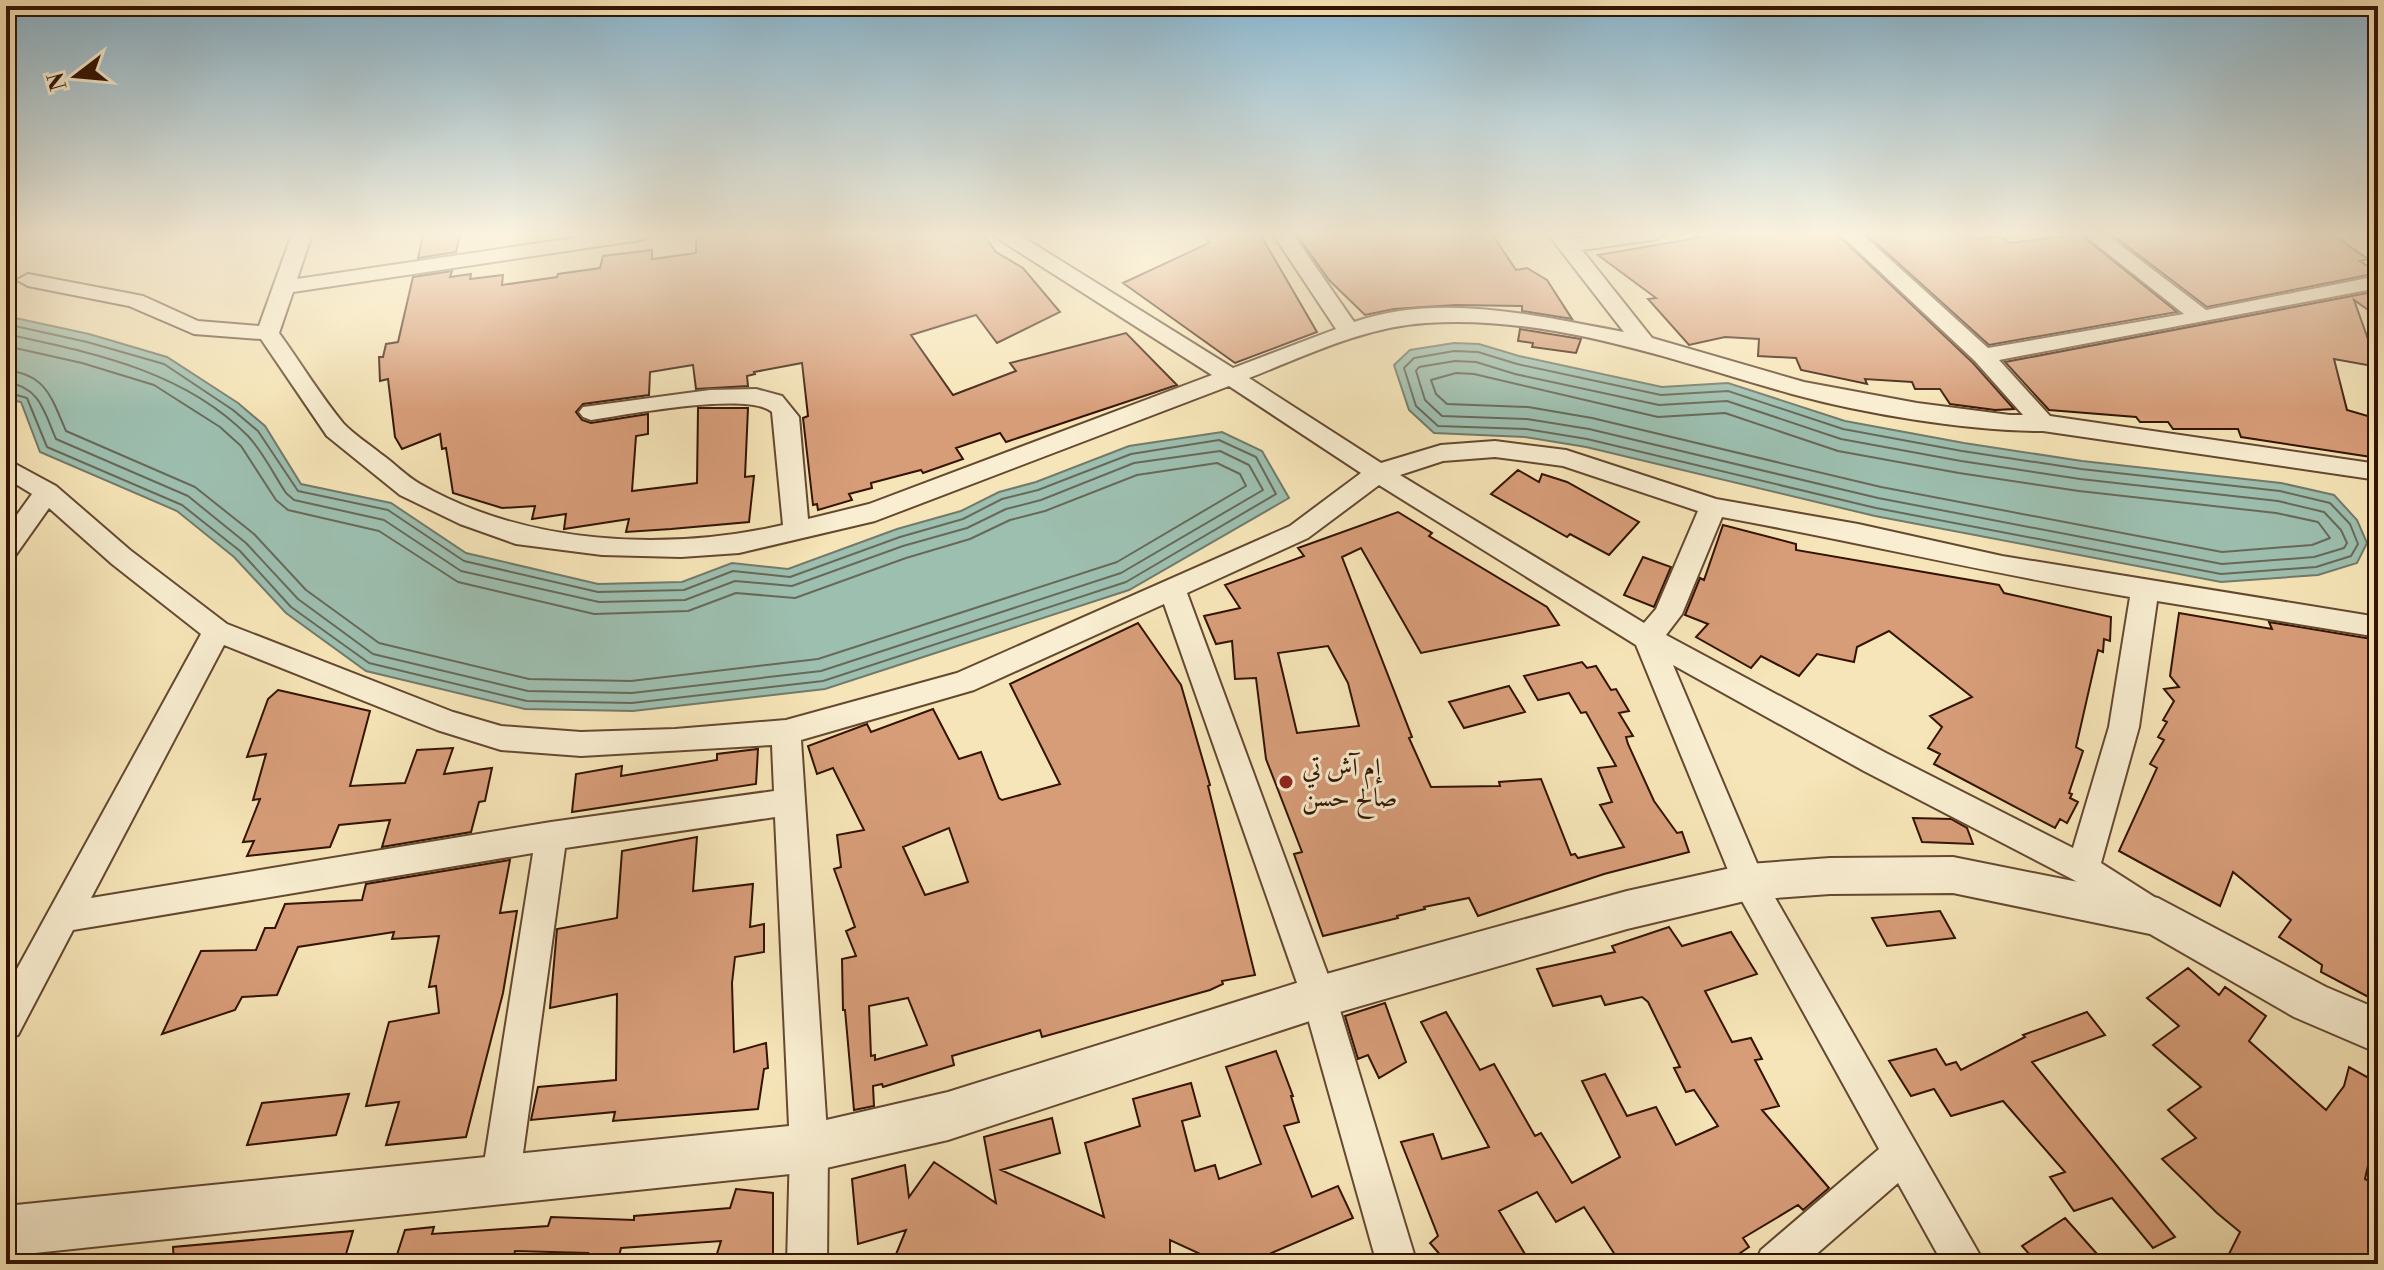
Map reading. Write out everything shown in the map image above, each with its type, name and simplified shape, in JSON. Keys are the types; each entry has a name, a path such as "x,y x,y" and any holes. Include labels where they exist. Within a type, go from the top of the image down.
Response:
{"street":[{"path":"96,293 135,301 194,327 268,333"},
{"path":"268,333 283,293"},
{"path":"1098,293 1378,473 1647,638 1875,762 2083,869 2158,917 2310,1002 2378,1031"},
{"path":"1323,293 1350,333"},
{"path":"1605,293 1644,343"},
{"path":"1915,293 1983,356 2043,423"},
{"path":"2171,293 2202,317"},
{"path":"1983,356 2321,293"},
{"path":"268,333 336,430 409,489 469,518 525,537 602,546 739,544 875,512 1366,325 1426,316 1502,316 1644,343 1802,389 1917,411 2010,423 2043,423 2378,472"},
{"path":"591,412 744,396 775,401 787,417 796,531"},
{"path":"6,467 47,492 121,557 217,631 447,722 501,738 581,744 675,741 786,732 964,682 1299,532 1378,473 1441,453 1495,449 1566,458 1713,507 1858,533 2002,566 2378,627"},
{"path":"6,549 47,492"},
{"path":"1647,638 1668,614 1713,507"},
{"path":"2083,869 2124,727 2145,589"},
{"path":"1173,591 1319,997 1397,1264"},
{"path":"6,1023 217,631"},
{"path":"1647,638 1749,882 1965,1264"},
{"path":"786,732 809,1148 807,1264"},
{"path":"64,917 551,836 792,802"},
{"path":"500,1182 551,836"},
{"path":"6,1231 809,1148 948,1116 1319,997 1627,910 1749,882 1830,876 1953,875 2158,917"},
{"path":"2310,1002 2334,1027 2378,1059"},
{"path":"1775,1264 1901,1155"}],"water":[{"path":"6,316 89,334 167,357 238,403 265,426 301,484 391,503 466,553 598,584 682,582 732,563 788,569 897,529 961,511 999,492 1036,482 1129,446 1222,432 1262,451 1289,498 1129,590 825,689 633,711 525,709 366,671 286,613 234,557 177,511 40,452 21,402 6,399"},
{"path":"1454,343 1479,344 1519,356 1662,387 1728,383 1845,421 1964,443 2082,461 2281,483 2334,495 2357,520 2367,543 2357,563 2318,575 2221,582 1875,516 1586,447 1525,437 1434,433 1409,410 1394,365 1410,350"}],"building":[{"path":"409,293 1044,293 1060,312 997,343 976,315 911,335 953,395 1016,371 1010,363 1126,333 1177,385 1006,442 1000,433 956,448 963,459 923,473 921,470 871,483 872,488 849,494 852,500 818,510 817,504 813,505 803,418 808,416 802,363 754,372 747,376 748,386 696,389 693,365 650,372 649,395 583,404 576,412 582,420 591,423 648,414 648,434 636,436 632,491 697,483 698,408 748,408 745,477 754,476 749,522 626,532 629,519 564,529 566,514 532,519 535,506 502,508 453,493 446,448 442,449 440,434 402,449 395,437 388,379 380,381 379,357 383,357 386,344 398,342"},
{"path":"1137,293 1294,293 1317,332 1235,363"},
{"path":"1343,293 1556,293 1572,319 1522,311 1522,306 1455,305 1394,309 1365,315"},
{"path":"1650,293 1899,293 1973,363 2014,409 1995,410 1950,404 1940,389 1915,389 1912,382 1865,379 1867,384 1801,370 1796,358 1758,356 1759,339 1725,337 1689,345 1648,299 1656,298"},
{"path":"1932,293 2154,293 2177,312 1989,345"},
{"path":"2189,293 2276,293 2207,307"},
{"path":"2378,293 2378,317 2354,300 2378,367 2334,359 2347,410 2378,419 2378,458 2241,437 2238,429 2173,429 2168,422 2140,422 2136,417 2049,410 2005,362"},
{"path":"1520,329 1581,339 1576,353 1532,347 1533,343 1518,341"},
{"path":"1518,470 1539,482 1542,474 1567,482 1639,522 1609,555 1570,534 1567,537 1491,494"},
{"path":"1398,512 1432,533 1429,536 1547,607 1559,625 1421,653 1361,548 1342,557 1412,737 1409,738 1431,787 1500,786 1499,782 1541,779 1571,855 1575,854 1578,858 1624,847 1600,805 1612,802 1598,768 1616,766 1586,712 1581,713 1569,693 1538,700 1524,676 1582,662 1587,668 1596,666 1611,690 1616,689 1629,711 1619,713 1633,736 1626,737 1628,744 1654,801 1677,833 1682,832 1689,852 1604,874 1478,916 1469,898 1424,907 1398,918 1323,936 1294,854 1302,852 1266,759 1256,678 1235,679 1232,641 1216,644 1204,616 1240,608 1225,585 1304,556 1298,548","holes":["1328,646 1348,683 1359,726 1297,733 1278,653"]},
{"path":"1723,525 1796,544 1796,550 1999,585 2004,593 2111,617 2110,641 2104,639 2103,652 2098,650 2076,747 2083,751 2069,793 2072,794 2070,798 2078,802 2067,823 2060,819 2055,828 1934,764 1940,754 1928,748 1942,727 1930,716 1972,697 1889,631 1857,647 1854,662 1817,654 1799,676 1761,656 1751,668 1696,637 1708,624 1685,615 1700,578 1704,580"},
{"path":"1643,557 1671,567 1654,607 1624,595"},
{"path":"2179,613 2272,629 2269,622 2378,640 2378,1002 2321,972 2322,965 2279,937 2291,920 2233,872 2220,906 2119,851 2157,768 2150,764 2164,740 2158,737 2174,701 2164,689 2179,687 2170,676"},
{"path":"1138,623 1181,685 1210,785 1255,975 1222,981 1223,984 1210,990 1042,1037 1040,1030 952,1056 954,1065 883,1087 882,1084 873,1086 874,1106 854,1110 843,1010 842,959 856,956 846,931 855,927 834,869 841,867 837,835 864,830 833,768 817,774 808,746 867,724 871,732 933,709 959,759 981,752 1002,800 1060,784 1010,684","holes":["949,828 968,882 925,895 903,847","908,998 927,1045 875,1060 875,1055 871,1056 869,1006"]},
{"path":"1509,686 1525,712 1464,728 1449,702"},
{"path":"278,690 370,711 350,786 405,783 417,750 453,748 444,774 492,768 485,801 479,802 471,832 382,847 390,820 339,825 330,847 247,856 254,841 243,842 260,799 253,800 266,754 247,757 268,699"},
{"path":"758,749 756,784 572,812 576,774 622,766 621,776 717,760 717,754"},
{"path":"1913,818 1951,819 1967,828 1973,844 1922,842"},
{"path":"697,837 693,891 753,884 750,927 764,924 764,952 735,957 732,983 734,1052 766,1043 768,1068 764,1069 758,1109 613,1121 615,1112 531,1120 538,1087 616,1080 617,994 550,1008 557,929 617,918 622,851"},
{"path":"510,860 500,913 517,911 503,993 466,1137 386,1145 399,1102 366,1106 389,1022 439,1013 436,986 429,987 439,936 392,939 394,932 298,947 277,995 242,997 235,1010 162,1034 201,951 256,950 265,928 275,928 285,904 362,900 366,884"},
{"path":"1940,911 1955,938 1887,946 1872,918"},
{"path":"1669,927 1682,946 1731,932 1757,974 1705,991 1732,1042 1751,1038 1762,1059 1755,1060 1779,1106 1762,1110 1829,1188 1803,1210 1798,1205 1743,1238 1749,1247 1724,1264 1621,1264 1584,1207 1556,1222 1537,1192 1499,1211 1531,1264 1448,1264 1430,1243 1438,1236 1401,1142 1433,1134 1442,1159 1489,1147 1421,1022 1446,1012 1480,1070 1494,1064 1535,1136 1541,1133 1572,1183 1620,1157 1582,1081 1605,1074 1627,1116 1656,1107 1676,1145 1718,1126 1694,1090 1686,1092 1674,1068 1680,1067 1648,1002 1642,997 1605,1005 1601,996 1553,1006 1537,969 1615,952 1612,946"},
{"path":"2188,968 2219,995 2225,987 2266,1016 2249,1041 2326,1110 2344,1086 2349,1067 2378,1083 2378,1122 2365,1179 2378,1186 2378,1264 2224,1264 2240,1232 2162,1159 2196,1138 2168,1110 2201,1087 2153,1045 2179,1026 2147,998"},
{"path":"1385,1003 1406,1062 1379,1078 1368,1055 1358,1059 1345,1016"},
{"path":"2087,1012 2105,1035 2032,1062 2175,1237 2153,1248 2112,1198 2074,1211 2050,1177 2065,1172 2003,1101 1951,1116 1934,1089 1911,1096 1889,1061 1936,1049 1946,1065 1956,1062 1961,1070 2025,1037 2023,1035"},
{"path":"1276,1051 1299,1122 1284,1126 1312,1197 1338,1186 1353,1218 1246,1264 1222,1264 1170,1240 1170,1264 892,1264 906,1230 858,1244 852,1179 905,1165 909,1197 934,1162 996,1203 984,1137 1052,1118 1060,1153 1001,1170 1104,1217 1085,1143 1140,1126 1133,1099 1191,1083 1200,1116 1182,1121 1195,1171 1215,1165 1219,1179 1261,1164 1226,1067"},
{"path":"349,1094 336,1135 247,1145 262,1103"},
{"path":"736,1189 773,1193 773,1264 715,1260 721,1241 621,1248 617,1264 585,1264 588,1253 515,1251 512,1264 394,1264 405,1230 434,1227 432,1234 548,1226 551,1217 634,1220 634,1216 730,1208"},
{"path":"2065,1218 2106,1264 2038,1264 2022,1246"},
{"path":"353,1231 343,1264 174,1264 173,1247"}],"place":[{"name":"إم آش تي صالح حسن","path":"1286,782"}]}
